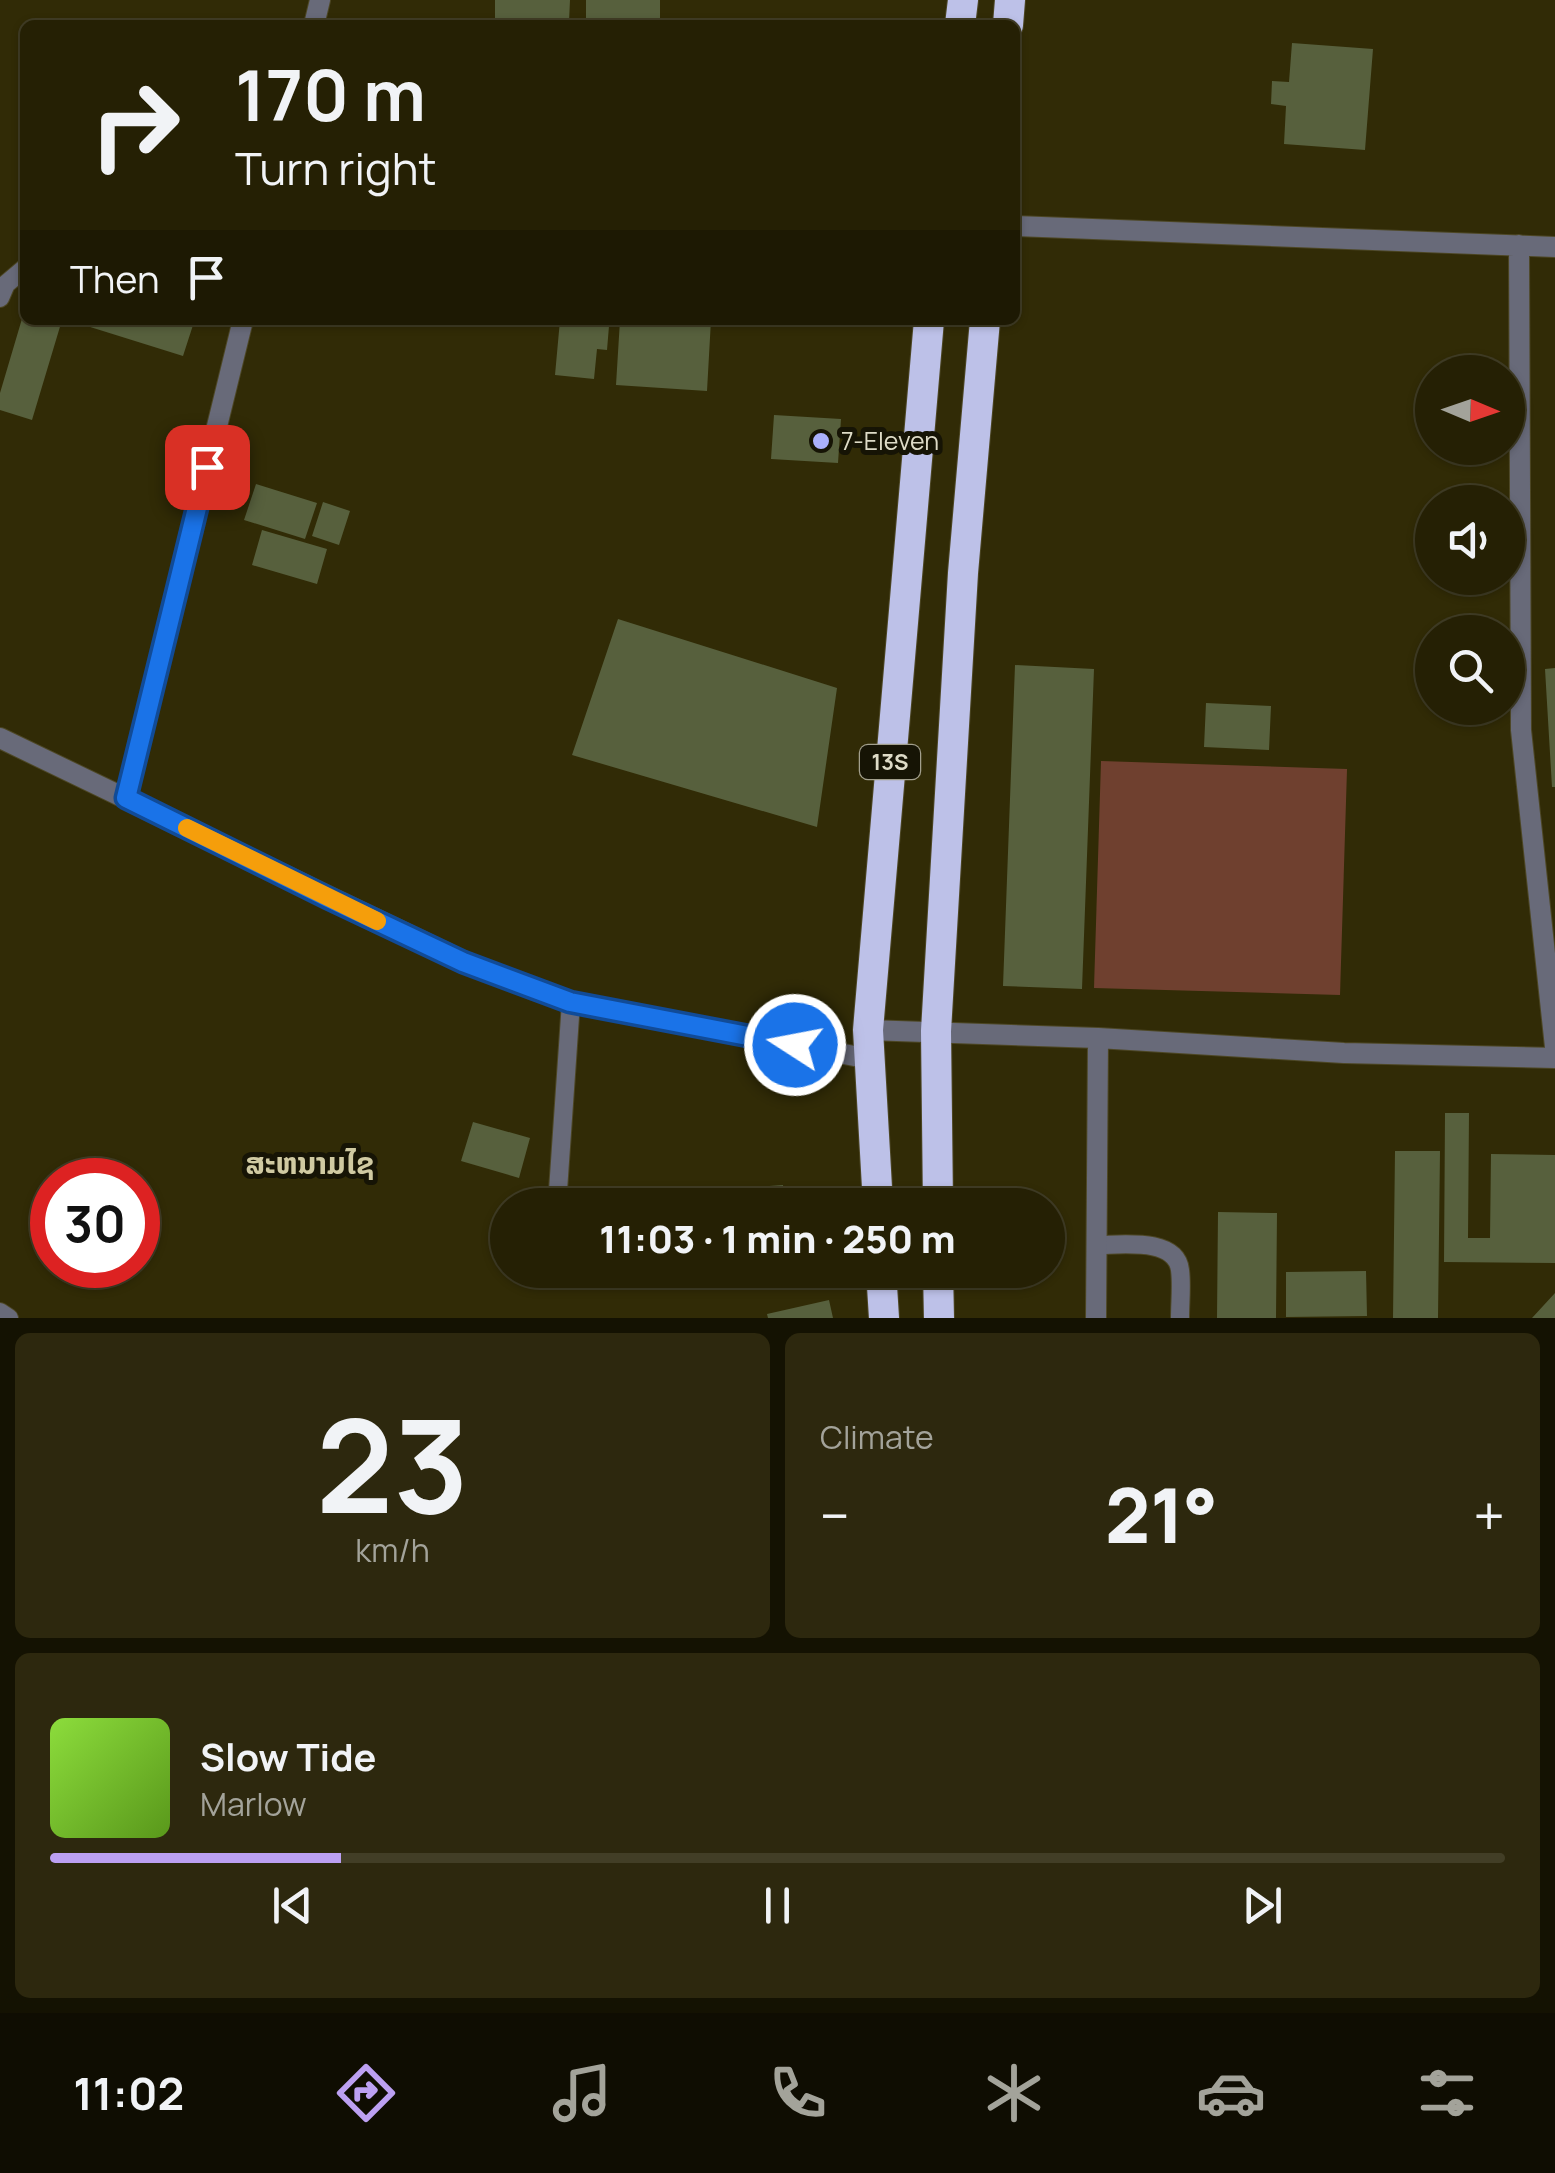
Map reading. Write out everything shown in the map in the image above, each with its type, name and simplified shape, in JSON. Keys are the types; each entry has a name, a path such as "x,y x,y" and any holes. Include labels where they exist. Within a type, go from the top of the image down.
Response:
{"highway":[{"name":"13S","path":"877,1188 869,1044 929,325"},
{"name":"13S","path":"938,1188 936,1031 963,573 985,325"},
{"path":"882,1288 884,1318"},
{"path":"938,1288 939,1318"}],"street":[{"path":"1020,226 1555,247"},
{"path":"1519,245 1521,730 1555,1048"},
{"path":"126,798 242,325"},
{"path":"0,738 463,962 570,1002 869,1044 936,1031 1344,1053 1555,1058"},
{"path":"1096,1318 1098,1038"}],"lane":[{"path":"0,298 6,284 20,272"},
{"path":"558,1188 570,1002"},
{"path":"1097,1245 1158,1246 1174,1256 1180,1266 1180,1318"},
{"path":"0,1312 9,1318"}],"shaded area":[{"path":"1101,761 1347,769 1340,995 1094,988"}],"building":[{"path":"495,0 570,0 569,20 495,20"},
{"path":"586,0 660,0 660,20 586,20"},
{"path":"1292,43 1373,49 1365,150 1284,144 1286,106 1271,104 1272,81 1289,82"},
{"path":"20,325 60,325 32,420 0,410 0,393"},
{"path":"84,325 193,325 183,356"},
{"path":"560,325 609,326 607,350 597,349 594,379 555,375"},
{"path":"620,325 711,325 707,391 616,385"},
{"path":"774,415 841,419 838,463 771,459"},
{"path":"256,484 317,503 305,539 244,520"},
{"path":"323,502 350,511 339,545 312,536"},
{"path":"262,530 327,549 317,584 252,565"},
{"path":"618,619 837,688 817,827 572,755"},
{"path":"1015,665 1094,669 1082,989 1003,986"},
{"path":"1555,668 1555,787 1552,787 1545,669"},
{"path":"1206,703 1271,706 1269,750 1204,747"},
{"path":"1445,1113 1469,1113 1468,1238 1490,1238 1491,1154 1555,1155 1555,1263 1444,1262"},
{"path":"473,1122 530,1138 519,1178 461,1161"},
{"path":"1395,1151 1440,1151 1438,1318 1393,1318"},
{"path":"1218,1212 1277,1213 1276,1318 1217,1318"},
{"path":"1366,1271 1367,1316 1286,1317 1286,1272"},
{"path":"1555,1293 1555,1318 1532,1318"},
{"path":"829,1300 833,1318 768,1318 767,1314"}],"slow traffic":[{"path":"187,828 377,921"}],"place":[{"name":"7-Eleven","path":"821,441"}],"district":[{"name":"ສະຫນາມໄຊ","path":"310,1164"}],"route":[{"path":"207,467 126,798 463,962 570,1002 795,1045"}]}
